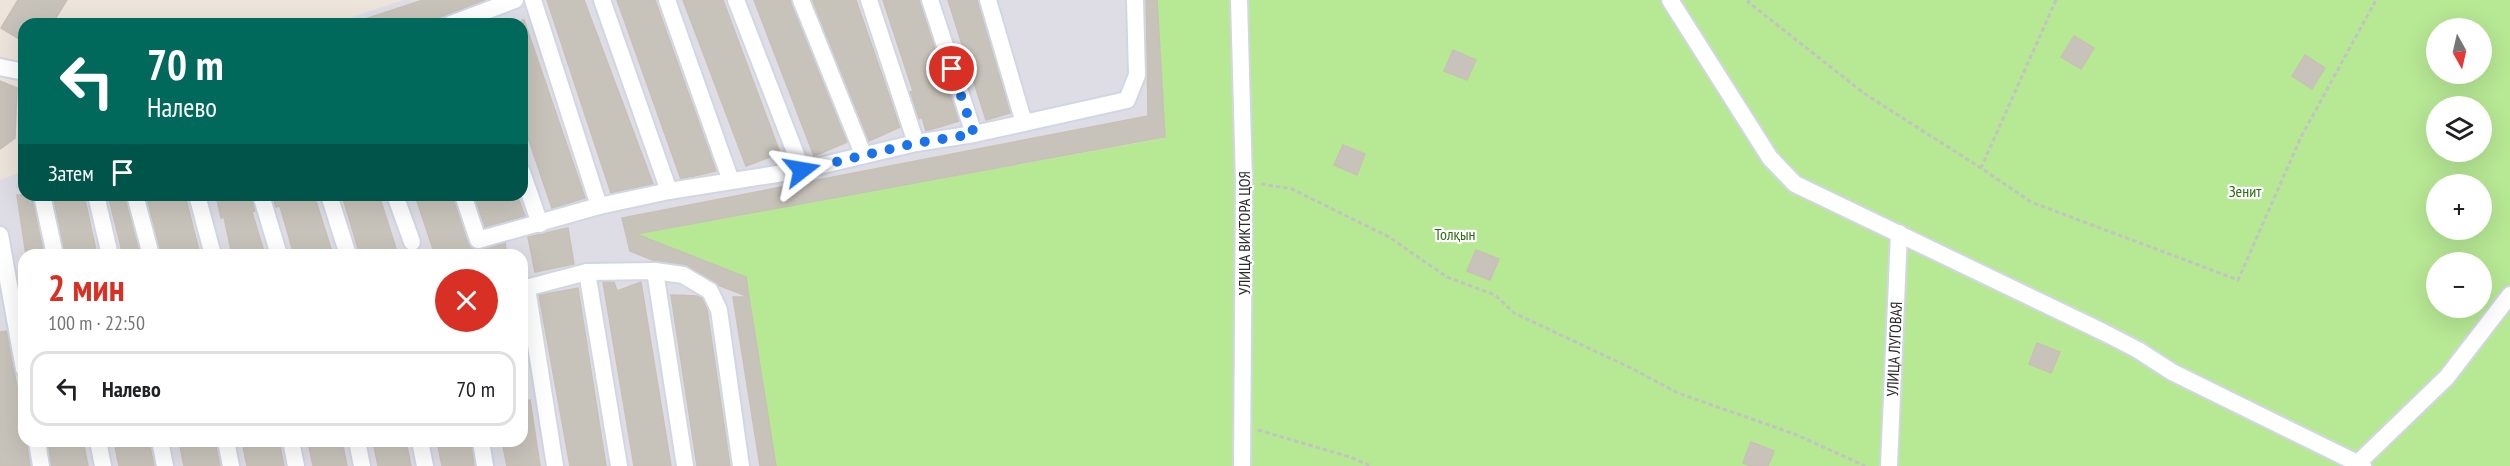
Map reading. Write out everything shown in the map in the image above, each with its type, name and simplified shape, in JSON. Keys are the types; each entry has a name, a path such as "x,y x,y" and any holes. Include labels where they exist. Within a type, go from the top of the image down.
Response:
{"street":[{"path":"475,18 515,0"},
{"path":"533,0 599,206"},
{"path":"602,0 669,191"},
{"path":"668,0 731,181"},
{"path":"736,0 802,170"},
{"path":"801,0 863,154"},
{"path":"869,0 916,143"},
{"path":"930,0 974,134"},
{"path":"988,0 1024,123"},
{"path":"465,201 478,240 599,206 669,191 802,170 863,154 974,134 1126,100 1137,75 1135,0"},
{"name":"УЛИЦА ВИКТОРА ЦОЯ","path":"1239,0 1244,181 1242,466"},
{"path":"1670,0 1770,158 1795,184 2103,332 2138,350 2172,372 2250,412 2361,464 2447,377 2510,295"},
{"path":"0,67 18,71"},
{"path":"528,189 540,224"},
{"path":"43,201 54,249"},
{"path":"97,201 109,249"},
{"path":"137,201 149,249"},
{"path":"199,201 211,249"},
{"path":"263,201 277,249"},
{"path":"331,201 346,249"},
{"path":"397,201 412,242"},
{"name":"УЛИЦА ЛУГОВАЯ","path":"1889,466 1899,233"},
{"path":"0,235 18,336"},
{"path":"655,271 685,466"},
{"path":"528,288 587,272 655,271 683,275 710,291 719,310 741,466"},
{"path":"587,272 618,466"},
{"path":"528,312 555,466"},
{"path":"38,447 41,466"},
{"path":"99,447 103,466"},
{"path":"161,447 165,466"},
{"path":"227,447 231,466"},
{"path":"292,447 296,466"},
{"path":"358,447 362,466"},
{"path":"421,447 425,466"},
{"path":"482,447 485,466"}],"path":[{"path":"1749,0 1748,2 1865,94 2031,202 2238,280 2301,137 2376,0"},
{"path":"1981,168 2056,0"},
{"path":"1244,181 1292,189 1389,237 1448,277 1495,295 1514,313 1631,368 1677,393 1797,435 1865,466"},
{"path":"1242,425 1350,457 1371,466"}],"shaded area":[{"path":"403,0 1157,0 1165,137 637,234 746,277 776,466 0,466 0,180 18,173 18,201 528,201 528,18 350,18"}],"green space":[{"path":"1157,0 2510,0 2510,466 776,466 746,277 636,234 1164,138"}],"building":[{"path":"18,0 67,0 56,18 18,18 18,38 1,28"},
{"path":"423,0 485,0 438,18 368,18"},
{"path":"547,0 584,0 653,184 611,193"},
{"path":"617,0 655,0 716,171 681,179"},
{"path":"683,0 723,0 780,153 746,166"},
{"path":"754,0 791,0 847,142 814,156"},
{"path":"812,0 856,0 900,127 869,141"},
{"path":"883,0 919,0 959,121 926,131 922,117 919,119 910,92 913,91"},
{"path":"948,0 978,0 1010,113 986,120"},
{"path":"1146,0 1157,0 1165,137 636,234 746,277 749,297 718,285 688,266 655,261 630,251 622,218 1148,116"},
{"path":"528,32 585,198 552,208 528,138"},
{"path":"2074,36 2094,48 2081,69 2061,57"},
{"path":"1453,50 1476,60 1467,80 1444,71"},
{"path":"2305,55 2325,68 2312,89 2292,76"},
{"path":"0,81 17,88 15,138 0,149"},
{"path":"1343,145 1365,154 1357,175 1334,165"},
{"path":"17,195 18,201 33,201 43,249 25,249"},
{"path":"54,201 85,201 96,249 64,249"},
{"path":"110,201 126,201 138,249 122,249"},
{"path":"148,201 186,201 198,249 160,249"},
{"path":"217,201 252,201 255,211 252,212 263,249 231,249 224,217 221,218"},
{"path":"274,201 316,201 331,249 292,249 280,206 276,207"},
{"path":"344,201 381,201 396,249 358,249"},
{"path":"417,201 455,201 471,247 477,249 433,249"},
{"path":"476,201 519,201 525,216 485,227"},
{"path":"568,228 574,264 535,272 528,237"},
{"path":"505,243 506,249 484,249"},
{"path":"1476,250 1499,259 1490,280 1467,271"},
{"path":"603,282 614,282 617,291 641,282 671,466 634,466"},
{"path":"578,288 606,466 570,466 539,295"},
{"path":"671,295 697,296 702,298 707,309 730,466 697,466"},
{"path":"733,297 749,297 776,466 760,466"},
{"path":"7,331 18,392 18,447 28,447 30,466 0,466 0,332"},
{"path":"2037,343 2060,352 2051,373 2029,364"},
{"path":"528,400 530,400 540,466 507,466 503,447 528,447"},
{"path":"1751,442 1774,451 1768,466 1751,466 1743,463"},
{"path":"49,447 84,447 88,466 51,466"},
{"path":"115,447 150,447 154,466 119,466"},
{"path":"180,447 216,447 220,466 184,466"},
{"path":"243,447 280,447 284,466 247,466"},
{"path":"309,447 343,447 347,466 313,466"},
{"path":"374,447 407,447 411,466 378,466"},
{"path":"438,447 472,447 474,466 442,466"}],"route":[{"path":"802,170 863,154 974,134 952,69"}],"park label":[{"name":"Зенит","path":"2245,191"},
{"name":"Толқын","path":"1455,234"}]}
